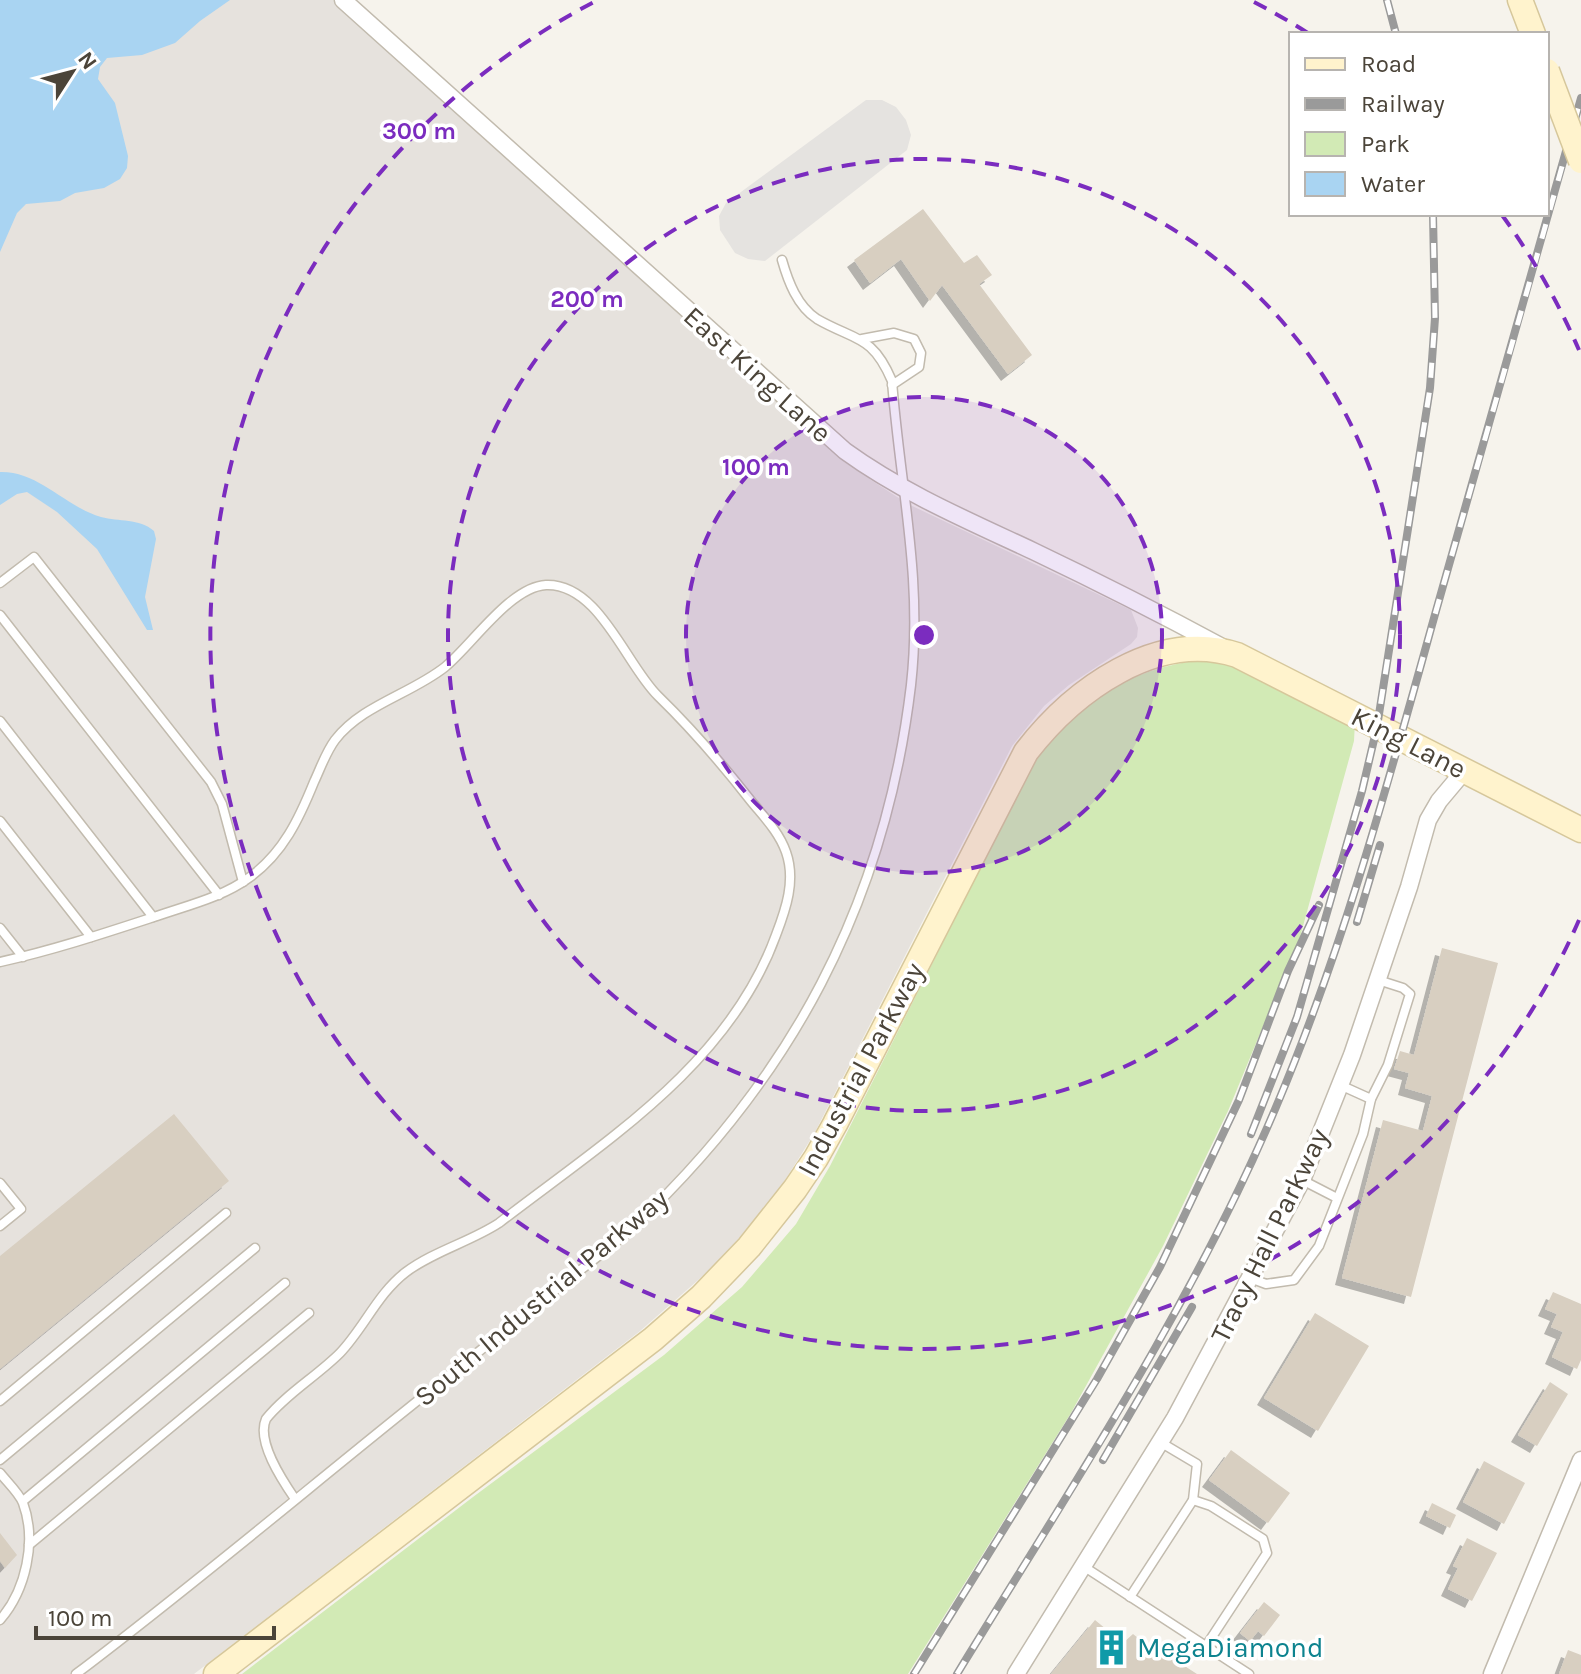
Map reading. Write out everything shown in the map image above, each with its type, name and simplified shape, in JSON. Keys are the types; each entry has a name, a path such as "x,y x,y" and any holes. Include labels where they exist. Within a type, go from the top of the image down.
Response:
{"street":[{"name":"East King Lane","path":"343,0 822,432 869,468 906,490 1116,591 1237,655"},
{"path":"1520,0 1532,32"},
{"path":"1549,76 1581,161"},
{"name":"Industrial Parkway","path":"216,1674 653,1339 701,1297 749,1247 795,1189 829,1136 1014,771 1054,718 1089,689 1148,659 1192,648 1215,649 1237,655"},
{"name":"King Lane","path":"1237,655 1581,830"},
{"name":"Tracy Hall Parkway","path":"1016,1674 1160,1442 1302,1180 1377,980 1428,820 1439,801 1465,770"},
{"path":"1492,1674 1581,1460"}],"lane":[{"path":"782,260 790,286 815,318 862,339 883,362 892,385 919,367 921,353 914,339 894,333 862,339"},
{"name":"South Industrial Parkway","path":"76,1674 634,1226 730,1125 793,1034 833,961 861,897 878,847 896,778 911,682 915,620 913,564 892,385"},
{"path":"0,583 34,557 215,789 243,882"},
{"path":"0,962 153,917 219,895 243,882 262,868 284,843 300,815 327,751 340,734 356,720 445,667 522,593 547,585 577,593 604,621 649,688 722,763 784,847 790,867 787,901 761,972 736,1014 684,1074 637,1116 499,1223 476,1238 407,1271 382,1296 338,1355 266,1419 262,1431 264,1441 295,1499"},
{"path":"0,615 219,895"},
{"path":"0,721 153,917"},
{"path":"0,821 91,937"},
{"path":"0,928 23,957"},
{"path":"1250,1278 1266,1284 1294,1280 1319,1246 1363,1134 1371,1099 1388,1065 1410,994 1403,988 1377,980"},
{"path":"1340,1085 1371,1099"},
{"path":"1302,1180 1337,1198"},
{"path":"0,1183 21,1209 0,1226"},
{"path":"0,1401 226,1213"},
{"path":"0,1460 255,1248"},
{"path":"23,1501 285,1283"},
{"path":"29,1545 309,1313"},
{"path":"1130,1597 1193,1500 1197,1464 1160,1442"},
{"path":"0,1473 23,1501 29,1545 21,1587 0,1620"},
{"path":"1193,1500 1211,1506 1263,1539 1267,1553 1206,1646"},
{"path":"1083,1566 1249,1674"}],"shaded area":[{"path":"0,0 333,0 871,480 908,504 1131,610 1138,628 1137,637 1131,644 1069,685 1044,706 1012,746 814,1134 780,1188 735,1243 640,1331 194,1674 0,1674"},
{"path":"866,100 882,100 896,107 906,120 911,135 907,150 765,261 748,259 735,253 720,230 719,216 726,203"}],"green space":[{"path":"1220,658 1355,722 1354,741 1300,937 1228,1111 1163,1246 1071,1413 908,1674 242,1674 664,1355 742,1287 796,1224 830,1166 1033,764 1051,740 1091,702 1113,688 1163,667"}],"water":[{"path":"0,0 230,0 175,43 142,55 107,58 100,67 98,79 115,103 128,156 127,168 120,179 104,188 75,193 60,201 26,204 17,213 0,252"},
{"path":"0,472 27,477 101,517 135,522 154,531 156,539 145,597 153,630 147,630 97,549 57,512 27,492 17,494 0,505"}],"building":[{"path":"923,209 964,263 977,255 992,275 979,284 1032,355 1008,374 942,285 930,301 901,259 870,283 854,260"},
{"path":"1442,948 1498,963 1411,1297 1342,1278 1383,1120 1423,1131 1432,1096 1405,1088 1409,1073 1394,1069 1400,1051 1414,1055"},
{"path":"174,1114 229,1181 0,1369 0,1256"},
{"path":"1553,1292 1581,1304 1581,1360 1577,1369 1552,1357 1563,1332 1551,1327 1557,1314 1545,1309"},
{"path":"1315,1313 1369,1346 1318,1431 1264,1398"},
{"path":"1550,1382 1568,1394 1537,1446 1518,1435"},
{"path":"1231,1450 1290,1493 1268,1523 1209,1480"},
{"path":"1484,1461 1525,1483 1504,1524 1463,1502"},
{"path":"1432,1503 1456,1515 1450,1528 1426,1516"},
{"path":"0,1533 17,1555 5,1568 0,1561"},
{"path":"1467,1538 1497,1553 1472,1601 1448,1589 1458,1568 1453,1566"},
{"path":"1264,1602 1280,1615 1264,1636 1258,1631 1250,1641 1240,1633"},
{"name":"MegaDiamond","path":"1095,1620 1123,1643 1133,1634 1158,1654 1163,1652 1197,1674 1051,1674"},
{"path":"1568,1650 1581,1655 1581,1674 1559,1674"}],"railway":[{"path":"1387,0 1395,32"},
{"path":"1549,211 1581,98"},
{"path":"1251,1134 1297,1017 1362,791 1377,727 1430,388 1435,318 1433,216"},
{"path":"957,1674 1168,1326 1243,1181 1276,1107 1322,987 1381,804 1548,216"},
{"path":"1357,922 1380,845"},
{"path":"914,1674 1097,1379 1160,1267 1239,1100 1288,971 1319,905"},
{"path":"1103,1460 1192,1307"}],"place":[{"name":"MegaDiamond","path":"1111,1647"}]}
